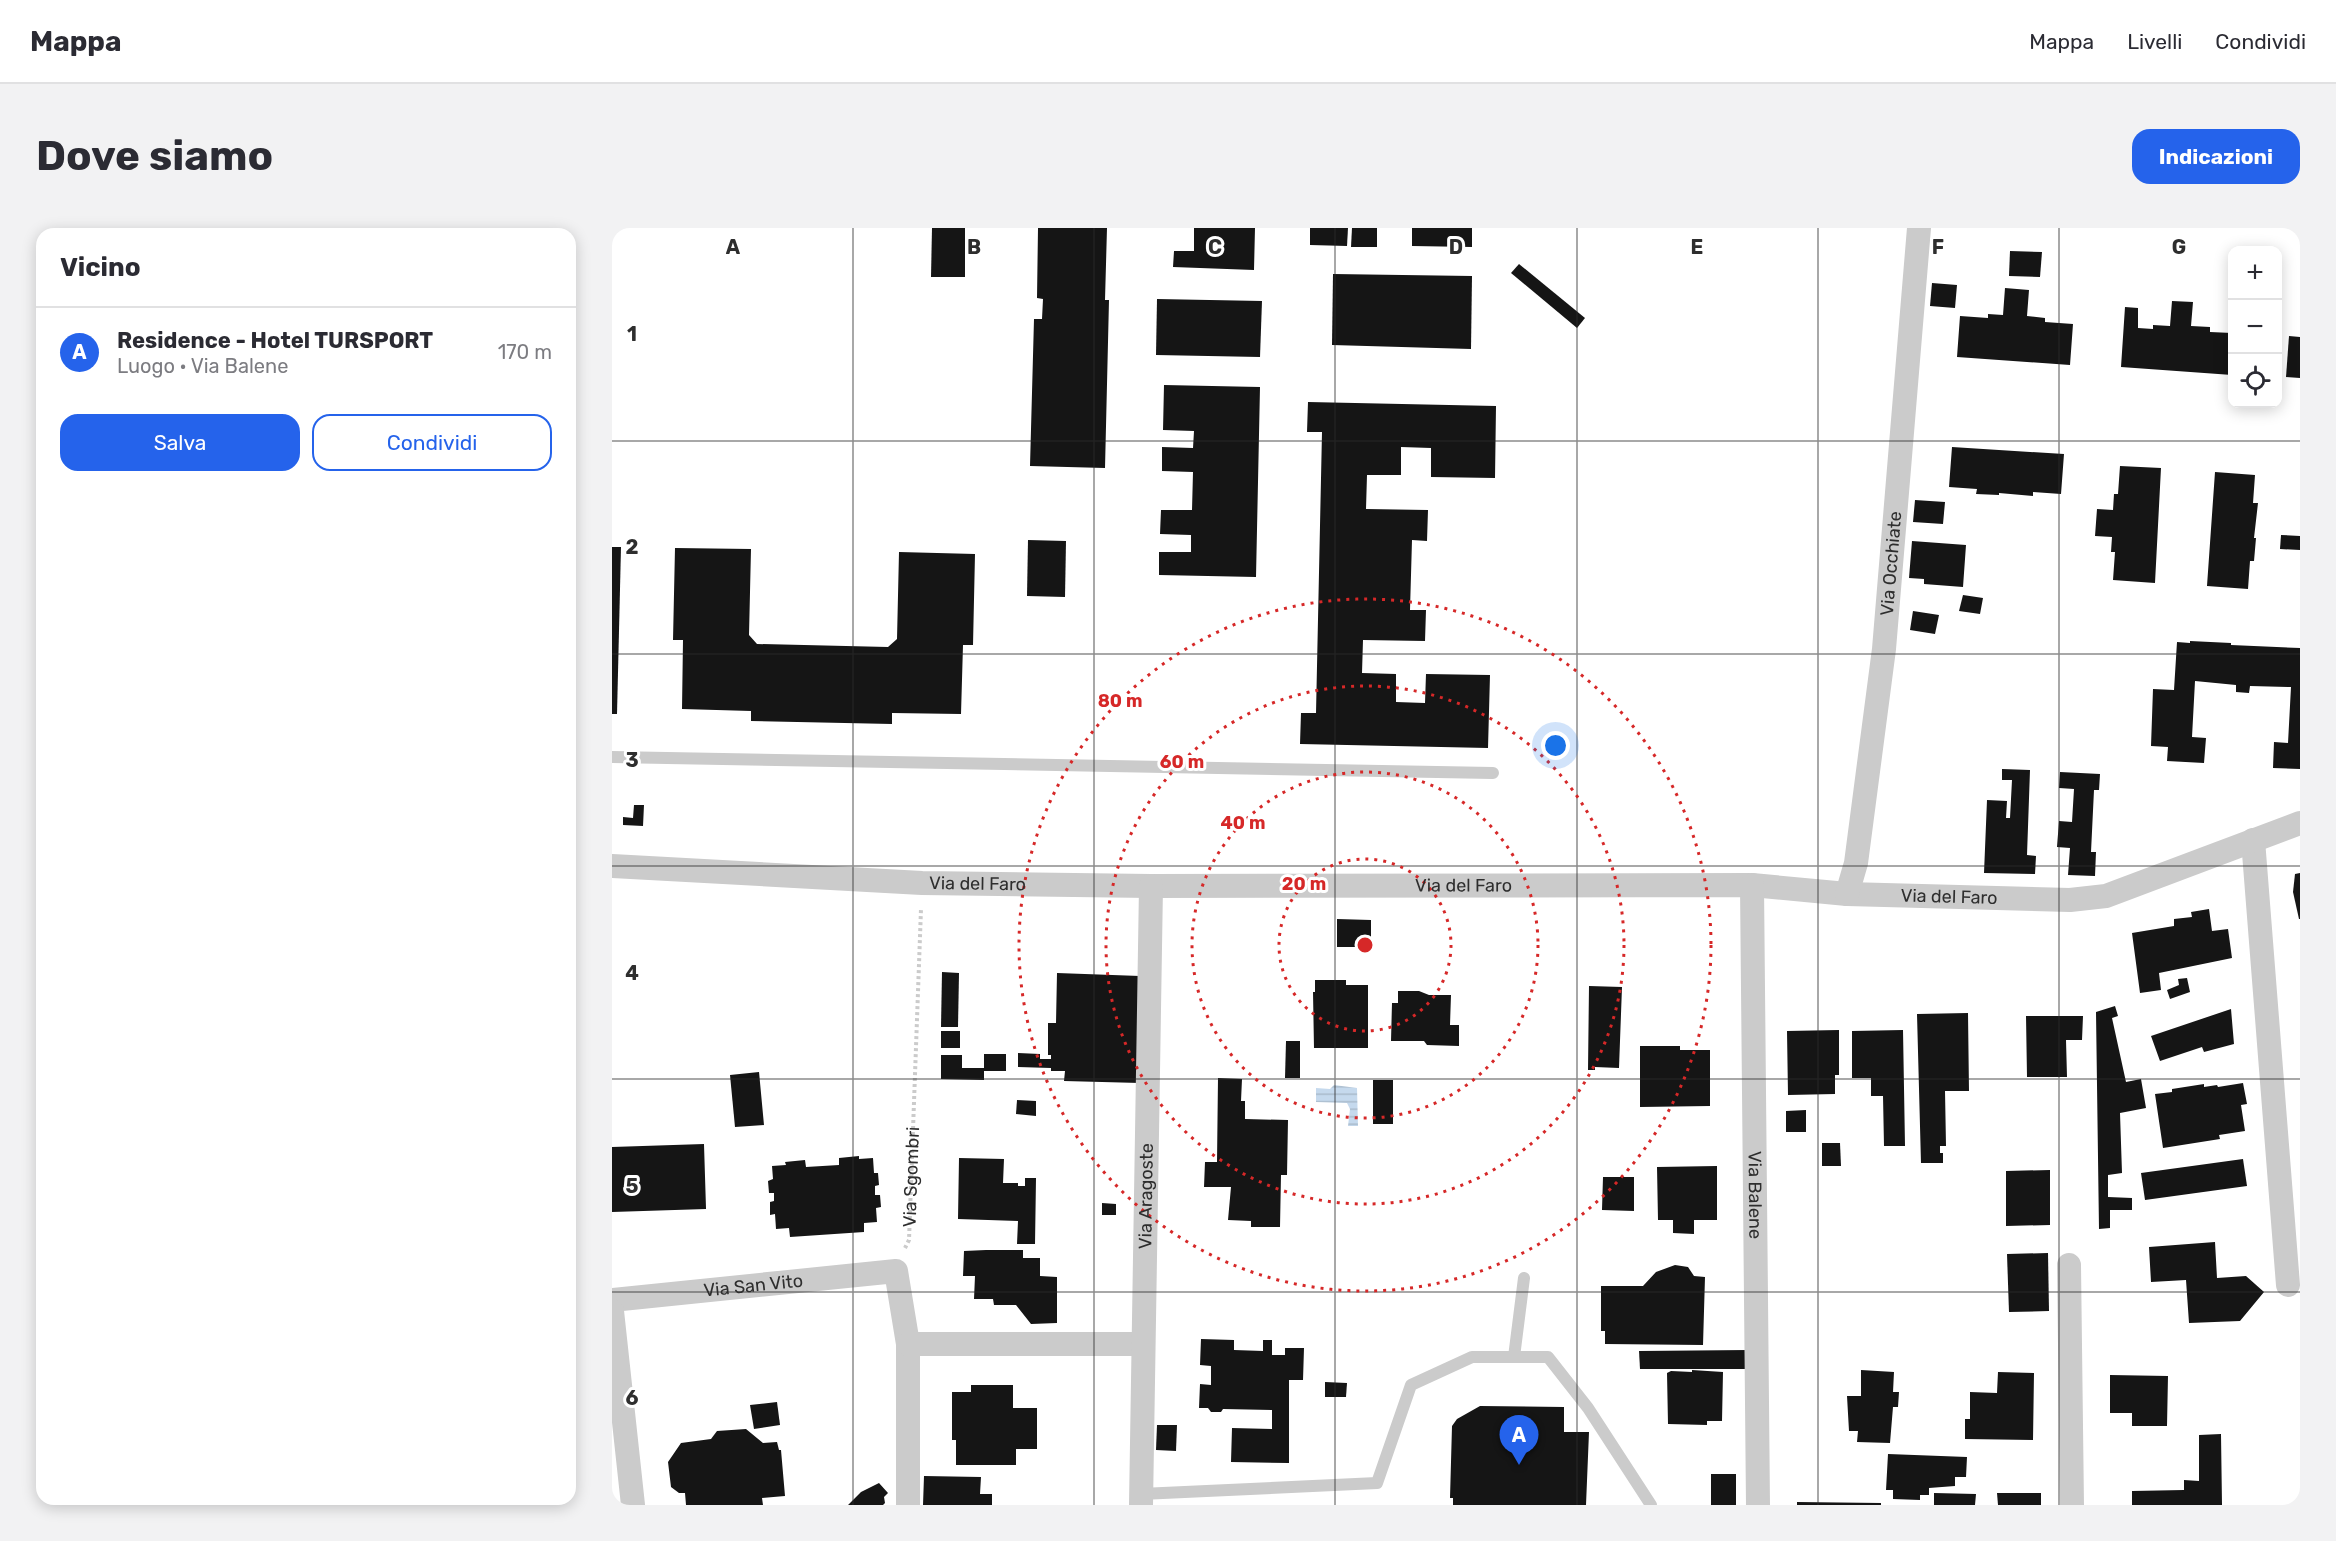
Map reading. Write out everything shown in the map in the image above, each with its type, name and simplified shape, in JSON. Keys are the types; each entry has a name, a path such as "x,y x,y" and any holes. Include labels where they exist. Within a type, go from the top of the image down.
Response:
{"street":[{"name":"Via Occhiate","path":"1847,894 1856,863 1884,649 1918,228"},
{"name":"Via del Faro","path":"612,866 922,883 1151,886 1752,885 1847,894 2070,900 2106,896 2300,823"},
{"path":"2253,840 2288,1285"},
{"name":"Via Balene","path":"1752,885 1758,1505"},
{"name":"Via Aragoste","path":"1141,1500 1151,886"},
{"path":"2068,1265 2072,1505"},
{"path":"896,1271 908,1344 909,1505"},
{"name":"Via San Vito","path":"612,1300 896,1271"},
{"path":"612,1311 633,1505"},
{"path":"908,1344 1142,1344"}],"lane":[{"path":"612,757 1493,772"},
{"path":"1514,1357 1524,1278"},
{"path":"1141,1500 1377,1483 1411,1385 1472,1357 1548,1357 1588,1408 1652,1505"}],"path":[{"name":"Via Sgombri","path":"896,1271 909,1240 922,883"}],"water":[{"path":"1334,1085 1357,1088 1358,1126 1348,1126 1350,1109 1347,1103 1316,1102 1316,1088 1330,1089"}],"building":[{"path":"932,228 965,228 965,277 931,277"},
{"path":"1038,228 1107,228 1105,300 1109,300 1105,468 1030,466 1034,319 1042,319 1043,299 1037,298"},
{"path":"1194,228 1255,228 1254,270 1173,267 1174,251 1194,251"},
{"path":"1310,228 1348,228 1347,246 1310,245"},
{"path":"1352,228 1377,228 1377,247 1351,247"},
{"path":"1412,228 1472,228 1472,247 1412,246"},
{"path":"2010,251 2042,252 2040,277 2009,276"},
{"path":"1519,264 1585,318 1577,328 1511,273"},
{"path":"1333,274 1472,276 1471,349 1332,345"},
{"path":"1932,283 1957,285 1955,308 1930,306"},
{"path":"2005,288 2029,290 2027,316 2045,318 2045,322 2073,324 2070,365 1957,357 1960,316 1988,318 1988,314 2003,315"},
{"path":"1157,299 1262,301 1260,357 1156,355"},
{"path":"2172,301 2193,302 2191,326 2210,327 2210,332 2228,333 2228,375 2121,367 2125,307 2138,308 2138,328 2153,329 2153,325 2170,326"},
{"path":"2289,336 2300,337 2300,378 2286,377"},
{"path":"1164,385 1260,387 1256,577 1159,575 1159,552 1191,552 1191,535 1160,534 1161,510 1192,510 1193,472 1162,471 1162,447 1193,448 1194,431 1163,430"},
{"path":"1308,402 1496,406 1495,478 1431,477 1431,448 1401,447 1401,475 1367,475 1366,509 1428,510 1427,541 1412,540 1410,610 1426,610 1425,641 1363,640 1362,673 1396,674 1396,702 1425,703 1426,674 1490,675 1488,748 1300,744 1301,713 1316,713 1322,432 1307,432"},
{"path":"1952,447 2064,454 2061,494 2033,492 2033,496 1999,493 1999,495 1976,494 1977,489 1949,487"},
{"path":"2120,466 2161,468 2155,583 2113,580 2115,552 2111,552 2112,537 2095,536 2097,509 2113,510 2114,494 2118,494"},
{"path":"2215,472 2255,475 2253,503 2258,503 2254,538 2256,538 2254,561 2250,561 2248,589 2207,586"},
{"path":"1915,500 1945,502 1943,524 1913,522"},
{"path":"2281,535 2300,536 2300,550 2280,549"},
{"path":"1028,540 1066,541 1065,597 1027,596"},
{"path":"1912,541 1966,545 1963,587 1924,584 1924,579 1909,578"},
{"path":"612,547 621,547 617,714 612,714"},
{"path":"675,548 751,549 749,635 757,644 888,647 897,639 899,552 975,554 973,645 963,645 961,714 892,713 892,724 751,721 751,711 682,709 683,640 673,640"},
{"path":"1963,595 1983,598 1980,614 1959,611"},
{"path":"1913,611 1939,615 1935,634 1910,630"},
{"path":"2190,641 2300,648 2300,769 2273,768 2274,742 2288,743 2291,687 2250,686 2249,693 2236,692 2236,685 2195,681 2192,737 2206,738 2204,763 2167,761 2168,747 2151,746 2153,689 2174,690 2177,642 2190,643"},
{"path":"2002,769 2030,770 2027,855 2036,856 2035,874 1984,873 1987,800 2007,801 2006,818 2010,818 2012,780 2002,780"},
{"path":"2060,772 2100,774 2099,790 2094,790 2091,852 2096,852 2095,876 2068,875 2070,848 2057,847 2059,821 2072,822 2074,789 2059,788"},
{"path":"634,805 644,805 643,826 623,825 623,817 633,818"},
{"path":"2300,873 2299,919 2293,892 2295,874"},
{"path":"2209,909 2212,931 2228,929 2232,958 2159,973 2161,990 2140,993 2132,933 2174,926 2174,919 2192,917 2191,912"},
{"path":"1337,919 1371,920 1371,947 1337,947"},
{"path":"942,972 959,973 958,1027 941,1027"},
{"path":"1057,973 1140,976 1140,1083 1064,1081 1065,1071 1051,1071 1051,1068 1018,1067 1018,1053 1040,1054 1040,1059 1051,1059 1051,1055 1048,1055 1048,1023 1056,1023"},
{"path":"2187,978 2190,992 2170,999 2167,990 2179,985 2178,979"},
{"path":"1315,980 1346,980 1346,985 1368,985 1368,1048 1314,1048 1313,992 1315,992"},
{"path":"1589,986 1622,987 1619,1068 1595,1067 1595,1070 1588,1070"},
{"path":"1398,991 1451,995 1450,1025 1459,1025 1459,1046 1427,1045 1424,1041 1391,1041 1392,1003 1398,1003"},
{"path":"2115,1006 2118,1016 2112,1018 2126,1082 2141,1079 2146,1108 2120,1113 2122,1173 2108,1175 2108,1197 2132,1198 2132,1210 2110,1210 2110,1228 2099,1229 2096,1012"},
{"path":"2231,1009 2234,1044 2204,1052 2202,1047 2160,1061 2151,1036"},
{"path":"1968,1013 1969,1091 1945,1091 1946,1146 1940,1146 1943,1163 1921,1163 1917,1014"},
{"path":"2026,1016 2083,1016 2082,1040 2066,1040 2067,1077 2027,1077"},
{"path":"1839,1030 1839,1075 1835,1075 1835,1094 1788,1095 1787,1031"},
{"path":"1903,1030 1905,1146 1884,1146 1883,1096 1871,1096 1871,1078 1852,1078 1852,1031"},
{"path":"941,1031 960,1031 960,1048 941,1048"},
{"path":"1286,1041 1300,1041 1300,1078 1285,1078"},
{"path":"1640,1046 1680,1046 1680,1050 1710,1050 1710,1106 1640,1107"},
{"path":"984,1054 1006,1054 1006,1071 984,1071 984,1080 941,1079 941,1055 962,1055 962,1068 984,1068"},
{"path":"759,1072 764,1125 735,1127 730,1075"},
{"path":"1218,1078 1242,1079 1241,1101 1245,1101 1245,1119 1288,1120 1287,1175 1281,1175 1280,1227 1251,1227 1251,1221 1228,1220 1231,1187 1204,1187 1205,1162 1217,1162"},
{"path":"1373,1080 1393,1080 1393,1124 1373,1124"},
{"path":"2243,1083 2247,1104 2241,1105 2245,1131 2219,1135 2220,1139 2163,1148 2155,1094 2204,1084 2204,1087 2217,1085 2218,1087"},
{"path":"1017,1100 1036,1101 1036,1116 1016,1114"},
{"path":"1806,1110 1806,1132 1786,1132 1786,1111"},
{"path":"1822,1143 1840,1143 1841,1166 1822,1166"},
{"path":"704,1144 706,1209 612,1212 612,1147"},
{"path":"859,1156 859,1159 873,1158 874,1173 878,1173 879,1185 875,1186 875,1195 880,1195 881,1207 876,1208 877,1222 864,1223 864,1232 790,1237 789,1228 776,1229 775,1214 770,1215 770,1202 774,1201 774,1193 769,1193 768,1181 773,1179 772,1166 805,1160 806,1167 839,1165 839,1158"},
{"path":"959,1158 1004,1159 1003,1183 1018,1183 1018,1186 1025,1186 1025,1178 1036,1178 1035,1244 1017,1244 1018,1221 958,1219"},
{"path":"2243,1159 2247,1186 2145,1200 2141,1173"},
{"path":"1717,1166 1717,1220 1694,1220 1694,1234 1673,1233 1673,1220 1658,1220 1657,1167"},
{"path":"2050,1170 2050,1225 2006,1226 2006,1171"},
{"path":"1603,1177 1634,1177 1634,1211 1602,1210"},
{"path":"1102,1203 1116,1204 1116,1215 1102,1215"},
{"path":"2215,1242 2217,1278 2246,1276 2264,1292 2240,1321 2189,1323 2186,1280 2151,1282 2149,1247"},
{"path":"1023,1250 1023,1258 1040,1258 1040,1276 1057,1277 1057,1323 1031,1324 1016,1305 994,1305 993,1299 974,1299 975,1276 963,1276 964,1251"},
{"path":"2048,1253 2049,1311 2009,1312 2007,1254"},
{"path":"1675,1265 1688,1267 1694,1276 1705,1277 1703,1345 1605,1344 1605,1331 1601,1331 1601,1286 1643,1286 1656,1272"},
{"path":"1201,1339 1234,1340 1234,1350 1263,1351 1263,1340 1272,1340 1272,1355 1285,1355 1285,1348 1304,1348 1303,1380 1289,1380 1289,1463 1231,1462 1232,1428 1272,1429 1272,1410 1223,1409 1221,1412 1211,1412 1208,1408 1199,1408 1200,1384 1211,1385 1211,1366 1200,1365"},
{"path":"1749,1350 1749,1369 1640,1369 1639,1351"},
{"path":"1692,1370 1723,1372 1722,1421 1707,1421 1707,1425 1668,1424 1667,1373 1671,1371 1692,1372"},
{"path":"1861,1370 1894,1372 1893,1392 1899,1392 1898,1407 1893,1407 1890,1443 1857,1442 1858,1431 1849,1431 1847,1396 1861,1396"},
{"path":"1998,1372 2034,1373 2033,1440 1965,1439 1965,1419 1970,1419 1970,1392 1997,1393"},
{"path":"2110,1375 2168,1376 2167,1426 2132,1426 2132,1413 2110,1413"},
{"path":"1325,1382 1347,1383 1346,1397 1325,1397"},
{"path":"971,1385 1013,1385 1013,1408 1037,1408 1037,1449 1016,1449 1016,1465 956,1465 956,1440 952,1440 952,1392 971,1392"},
{"path":"777,1402 780,1425 754,1429 750,1405"},
{"path":"1480,1406 1564,1407 1564,1432 1589,1432 1586,1505 1453,1505 1453,1498 1450,1498 1452,1426 1457,1419"},
{"path":"1157,1425 1177,1425 1176,1451 1156,1450"},
{"path":"746,1429 763,1443 777,1442 781,1450 785,1496 762,1498 763,1505 686,1505 685,1493 679,1493 671,1487 668,1462 681,1443 711,1439 717,1431"},
{"path":"2221,1434 2222,1505 2132,1505 2132,1491 2184,1490 2184,1480 2199,1481 2199,1435"},
{"path":"1888,1454 1967,1457 1966,1477 1955,1477 1955,1486 1929,1488 1929,1495 1920,1495 1920,1500 1893,1499 1893,1490 1886,1490"},
{"path":"1711,1474 1736,1474 1736,1505 1711,1505"},
{"path":"924,1476 981,1477 980,1494 992,1494 992,1505 923,1505"},
{"path":"879,1483 888,1493 884,1497 883,1505 848,1505 861,1492"},
{"path":"1934,1493 1976,1494 1975,1505 1934,1505"},
{"path":"1997,1493 2041,1493 2041,1505 1998,1505"},
{"path":"1797,1502 1881,1503 1881,1505 1797,1505"}],"place":[{"name":"Residence - Hotel TURSPORT","path":"1519,1465"}]}
